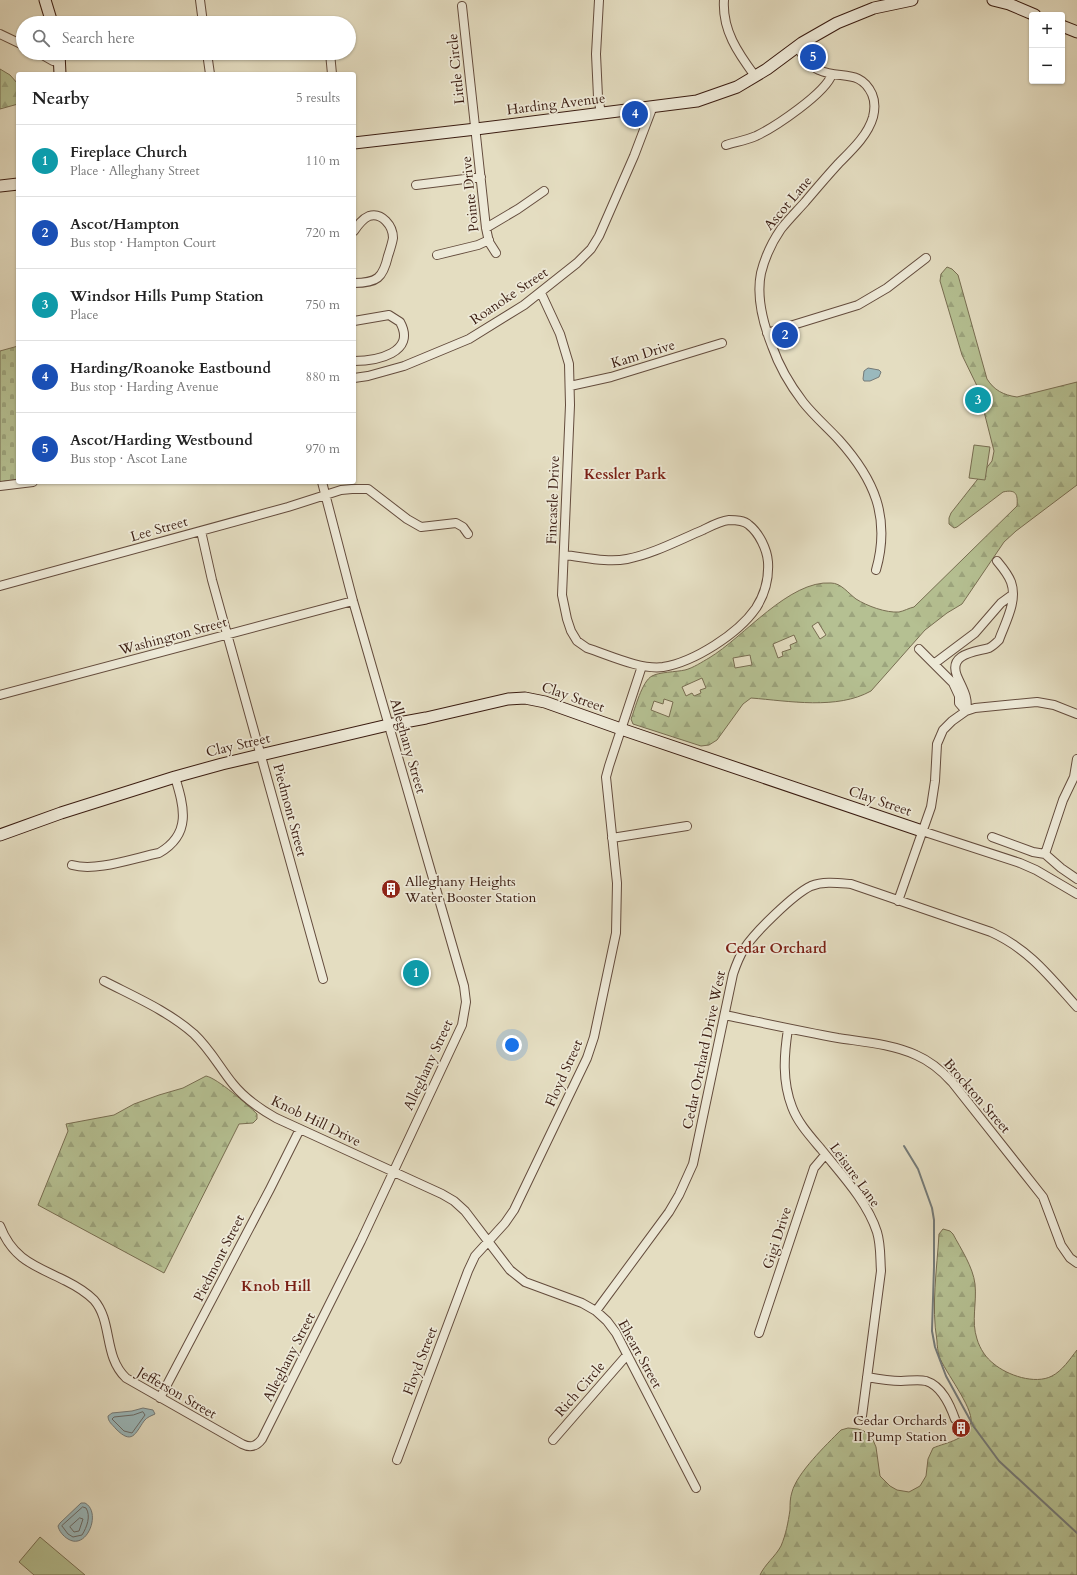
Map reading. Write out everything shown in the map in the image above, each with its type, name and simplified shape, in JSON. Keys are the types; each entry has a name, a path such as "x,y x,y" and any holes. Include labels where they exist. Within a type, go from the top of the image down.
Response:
{"street":[{"path":"45,0 50,16"},
{"path":"200,0 202,16"},
{"path":"599,0 596,54 598,97 601,113"},
{"path":"724,0 724,16 729,35 737,51 755,76"},
{"name":"Harding Avenue","path":"356,143 686,103 737,87 816,35 852,16 882,6 912,0"},
{"path":"993,0 1009,4 1029,12"},
{"name":"Little Circle","path":"462,6 476,129"},
{"path":"1065,27 1077,32"},
{"path":"0,34 16,42"},
{"name":"Ascot Lane","path":"797,47 812,66 819,70 832,74 851,75 866,85 873,99 874,110 873,117 855,146 782,227 771,245 761,273 759,292 761,306 767,333 778,360 792,387 808,408 839,440 852,456 874,491 878,504 882,529 881,548 876,570"},
{"path":"59,60 60,72"},
{"path":"208,60 210,72"},
{"path":"331,60 332,72"},
{"path":"726,145 754,137 776,125 821,91 828,83 832,74"},
{"name":"Roanoke Street","path":"356,378 386,371 446,350 469,339 540,293 584,257 599,236 634,156 653,106"},
{"name":"Pointe Drive","path":"476,129 486,228 489,240 496,253"},
{"path":"416,185 480,177"},
{"path":"0,186 16,184"},
{"path":"486,228 518,210 544,191"},
{"path":"356,228 367,217 376,216 384,219 388,223 393,237 383,274 369,282 356,283"},
{"path":"437,255 478,245 489,240"},
{"path":"767,333 858,304 887,288 926,258"},
{"name":"Fincastle Drive","path":"540,293 564,345 569,364 570,386 562,595 567,619 574,638 587,648 642,666 668,666 698,654 732,632 754,610 762,598 766,588 768,570 766,551 749,524 738,520 729,520 634,557 612,560 564,555"},
{"path":"356,321 389,316 400,322 404,335 401,346 394,352 377,358 356,361"},
{"name":"Kam Drive","path":"570,386 611,377 722,343"},
{"path":"0,486 16,484"},
{"name":"Alleghany Street","path":"253,1446 262,1439 361,1241 462,1025 466,1002 464,986 353,602 322,484"},
{"name":"Lee Street","path":"0,586 201,531 341,490 368,489 407,519 421,527 456,523 463,527 468,534"},
{"name":"Piedmont Street","path":"201,531 211,575 323,979"},
{"path":"966,711 968,704 964,688 956,673 958,661 961,657 968,653 991,648 999,640 1011,608 1011,583 997,561"},
{"path":"935,664 975,633 1001,603 1012,595"},
{"name":"Washington Street","path":"0,695 353,602"},
{"path":"919,649 953,683 959,696 960,703 966,711"},
{"name":"Floyd Street","path":"397,1460 468,1271 475,1256 505,1223 514,1210 587,1058 594,1037 616,933 618,883 606,777 642,666"},
{"name":"Clay Street","path":"0,835 38,820 175,777 222,764 262,756 388,725 426,718 508,699 530,699 545,702 621,730 1020,863 1036,870 1077,894"},
{"path":"898,901 932,799 935,781 937,744 944,730 952,721 966,711 975,708 1037,702 1054,704 1077,714"},
{"path":"1045,854 1063,800 1074,777 1077,759"},
{"path":"72,864 81,867 96,867 159,852 167,848 178,836 184,814 183,803 175,777"},
{"path":"612,838 687,826"},
{"path":"992,837 1033,852 1045,854 1060,868 1077,879"},
{"name":"Cedar Orchard Drive West","path":"596,1311 669,1212 679,1195 693,1164 733,974 744,949 755,935 794,897 812,886 823,883 835,882 851,884 991,932 1013,943 1034,960 1077,1007"},
{"name":"Knob Hill Drive","path":"104,981 160,1010 182,1024 205,1046 234,1085 246,1098 267,1113 393,1172"},
{"name":"Brockton Street","path":"725,1015 788,1029 896,1048 922,1058 942,1071 1043,1197 1063,1248 1070,1258 1077,1263"},
{"name":"Leisure Lane","path":"788,1029 784,1053 784,1069 792,1107 801,1125 859,1197 877,1232 880,1248 881,1271 862,1416"},
{"name":"Piedmont Street","path":"160,1398 300,1129"},
{"name":"Gigi Drive","path":"759,1333 814,1168 825,1155"},
{"name":"Eheart Street","path":"393,1172 454,1201 465,1211 489,1240 510,1270 525,1282 582,1303 596,1311 616,1333 696,1488"},
{"name":"Jefferson Street","path":"0,1226 9,1245 18,1255 28,1262 74,1285 86,1293 94,1301 103,1318 115,1364 126,1378 242,1444 253,1446"},
{"name":"Rich Circle","path":"553,1440 627,1355"},
{"path":"867,1377 888,1381 927,1381 936,1387 944,1396 955,1419"}],"green space":[{"path":"0,69 10,75 16,82 16,105 0,109"},
{"path":"947,267 952,269 958,275 987,379 996,389 1007,395 1017,397 1077,382 1077,485 1016,531 1004,542 962,604 947,613 925,630 871,691 858,697 843,701 812,703 751,698 743,704 717,740 709,745 701,746 633,724 631,719 642,689 648,679 659,674 688,669 709,658 723,649 767,612 799,590 815,584 835,583 841,586 856,599 877,608 899,612 914,607 1017,506 1017,498 1015,493 1011,491 1003,492 957,527 954,528 949,524 951,513 992,461 994,451 978,388 962,355 940,281 941,274","holes":["818,622 826,635 820,639 812,626","794,635 797,642 790,645 791,649 782,652 783,656 778,658 773,644","750,655 752,665 735,668 733,658","702,678 706,688 700,690 701,693 694,696 692,693 686,696 682,687","664,699 673,702 669,717 651,710 654,701 663,704"]},
{"path":"16,347 16,479 0,482 0,351"},
{"path":"974,445 990,447 985,480 969,478"},
{"path":"206,1076 225,1087 240,1099 257,1114 257,1119 253,1123 239,1124 164,1273 38,1205 68,1131 66,1124 114,1115 134,1104 183,1088"},
{"path":"943,1229 950,1231 953,1234 972,1271 975,1284 975,1332 978,1343 991,1362 1006,1372 1022,1378 1045,1379 1059,1371 1077,1350 1077,1575 760,1575 779,1550 783,1542 790,1510 791,1496 795,1484 806,1468 841,1430 848,1428 864,1431 873,1440 876,1447 880,1476 890,1486 897,1490 909,1492 920,1486 926,1476 928,1459 933,1448 956,1440 966,1433 969,1428 971,1422 968,1408 942,1363 937,1347 934,1314 935,1288 939,1234"},
{"path":"40,1537 85,1575 34,1575 19,1562"}],"water":[{"path":"868,368 879,370 881,372 879,377 870,381 864,381 864,371"},
{"path":"143,1408 153,1410 155,1414 145,1420 133,1436 130,1437 121,1434 110,1423 108,1416 112,1413 132,1411"},
{"path":"81,1503 85,1503 90,1508 92,1522 86,1535 81,1540 75,1541 64,1536 60,1532 58,1526"}],"waterway":[{"path":"904,1146 918,1169 932,1208 934,1220 932,1331 935,1347 946,1376 974,1427 999,1461 1077,1533"}],"place":[{"name":"Ascot/Harding Westbound","path":"813,57"},
{"name":"Harding/Roanoke Eastbound","path":"635,114"},
{"name":"Ascot/Hampton","path":"785,335"},
{"name":"Windsor Hills Pump Station","path":"978,400"},
{"name":"Alleghany Heights Water Booster Station","path":"391,889"},
{"name":"Fireplace Church","path":"416,973"},
{"name":"Cedar Orchards II Pump Station","path":"961,1428"}],"district":[{"name":"Kessler Park","path":"625,474"},
{"name":"Cedar Orchard","path":"776,948"},
{"name":"Knob Hill","path":"276,1286"}]}
